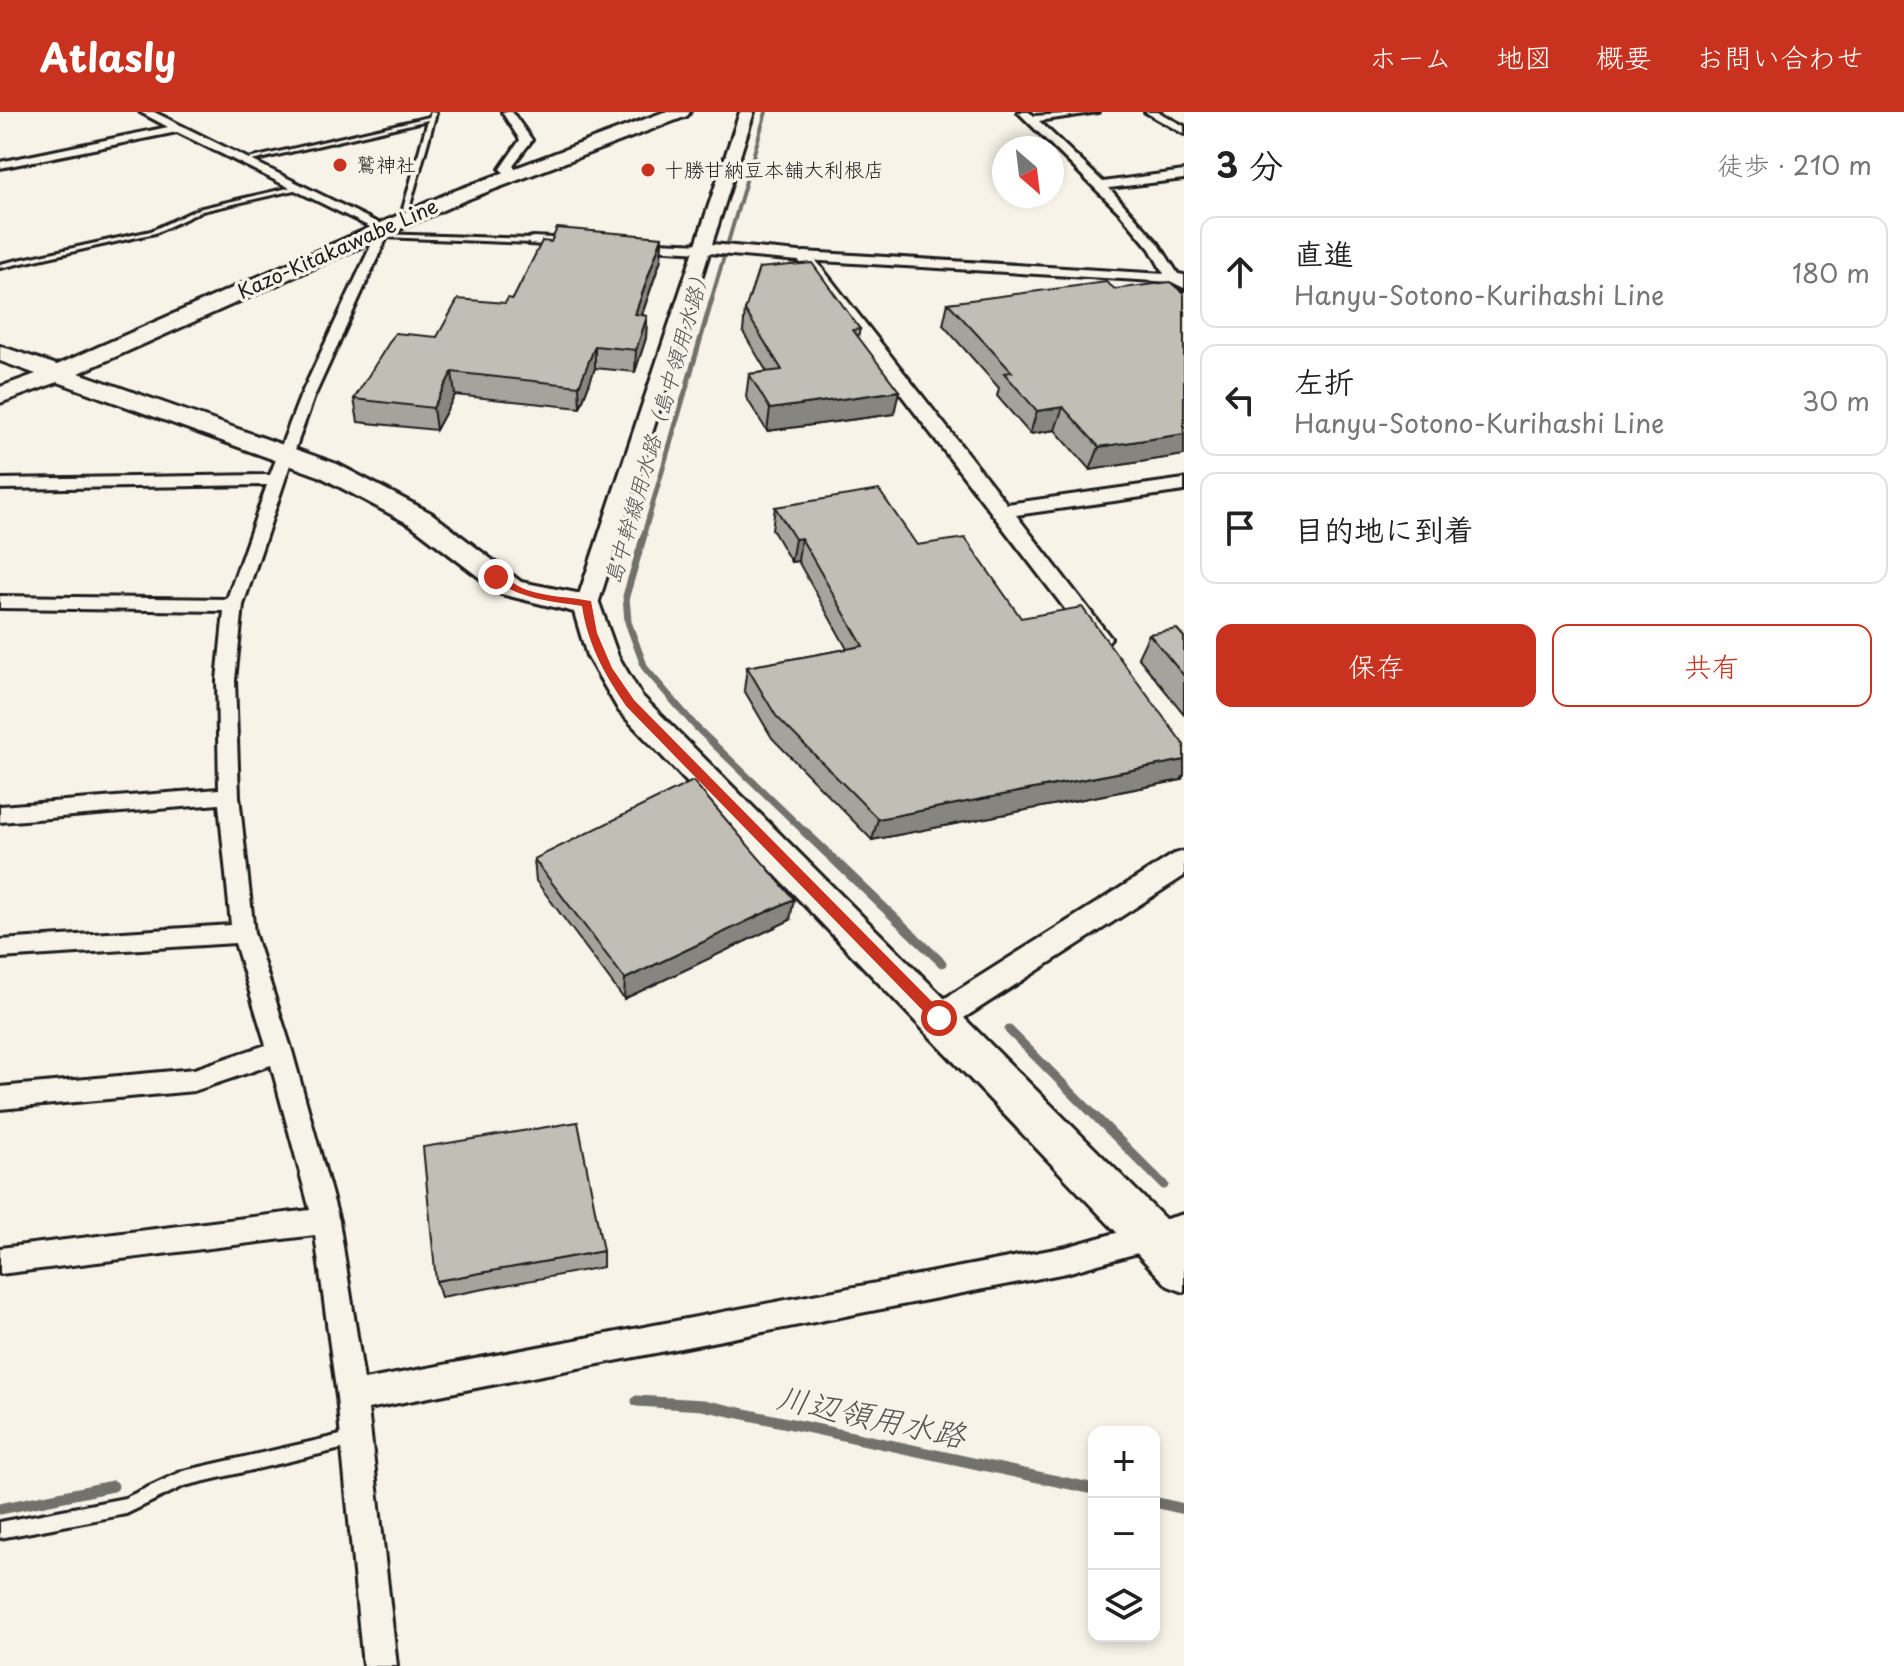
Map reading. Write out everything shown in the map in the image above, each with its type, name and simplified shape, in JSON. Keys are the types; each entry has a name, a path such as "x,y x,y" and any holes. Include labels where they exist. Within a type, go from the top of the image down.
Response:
{"main road":[{"name":"Kazo-Kitakawabe Line","path":"0,396 511,174 681,112"},
{"path":"0,353 58,373 283,467 389,500 460,546 511,588 541,597 587,604 592,633 607,668 630,703 1184,1270"}],"street":[{"path":"145,112 301,187 382,232 307,397 234,605 226,680 229,796 243,933 280,1051 326,1221 352,1397 380,1666"},
{"path":"507,112 526,140 507,165 506,169 511,174"},
{"path":"587,604 747,112"},
{"path":"1027,116 1093,112"},
{"path":"1150,112 1184,131"},
{"path":"1027,116 1100,186 1156,248 1180,281"},
{"path":"0,165 176,129"},
{"path":"1100,186 1184,175"},
{"path":"533,241 594,243"},
{"path":"624,245 1180,281"},
{"path":"342,247 371,255"},
{"path":"804,256 1108,649"},
{"path":"0,484 283,467"},
{"path":"1002,511 1184,485"},
{"path":"0,602 234,605"},
{"path":"0,814 229,796"},
{"path":"939,1018 1184,862"},
{"path":"0,949 243,933"},
{"path":"0,1098 194,1080 280,1051"},
{"path":"0,1261 326,1221"},
{"path":"352,1397 1066,1260 1184,1227"}],"lane":[{"path":"247,160 432,115 406,209 413,215"},
{"path":"0,266 153,232 200,210 301,187"},
{"path":"382,232 533,241"},
{"path":"0,1530 126,1506 183,1479 354,1439"}],"building":[{"path":"557,228 662,237 635,314 647,316 636,350 595,346 579,386 452,372 433,408 354,399 395,333 437,337 458,299 505,303 508,298 513,299 542,241 551,242"},
{"path":"812,263 860,329 853,330 899,391 770,409 749,374 782,370 745,310 759,268"},
{"path":"1106,282 1115,289 1170,282 1184,291 1184,434 1099,447 1063,407 1037,411 1004,373 1012,372 948,303"},
{"path":"879,490 917,545 965,538 1021,618 1082,607 1184,745 1184,760 878,819 776,716 747,667 863,646 801,538 795,539 775,507"},
{"path":"1177,629 1184,637 1184,676 1149,634"},
{"path":"693,781 794,899 625,979 534,859"},
{"path":"578,1122 603,1251 436,1281 423,1147"}],"waterway":[{"name":"島中幹線用水路（島中領用水路）","path":"711,301 766,112"},
{"name":"島中幹線用水路（島中領用水路）","path":"643,537 712,299"},
{"name":"島中幹線用水路（島中領用水路）","path":"644,535 626,596 628,622 645,668 696,727 806,833"},
{"name":"島中幹線用水路（島中領用水路）","path":"804,831 942,963"},
{"name":"島中幹線用水路（島中領用水路）","path":"1009,1030 1164,1185"},
{"name":"川辺領用水路","path":"637,1401 703,1405 1088,1488"},
{"name":"川辺領用水路","path":"0,1509 113,1486"},
{"name":"川辺領用水路","path":"1160,1503 1184,1509"}],"place":[{"name":"鷲神社","path":"340,165"},
{"name":"十勝甘納豆本舗大利根店","path":"648,170"}],"route":[{"path":"496,577 511,588 529,595 587,604 592,633 607,668 630,703 939,1018"}]}
